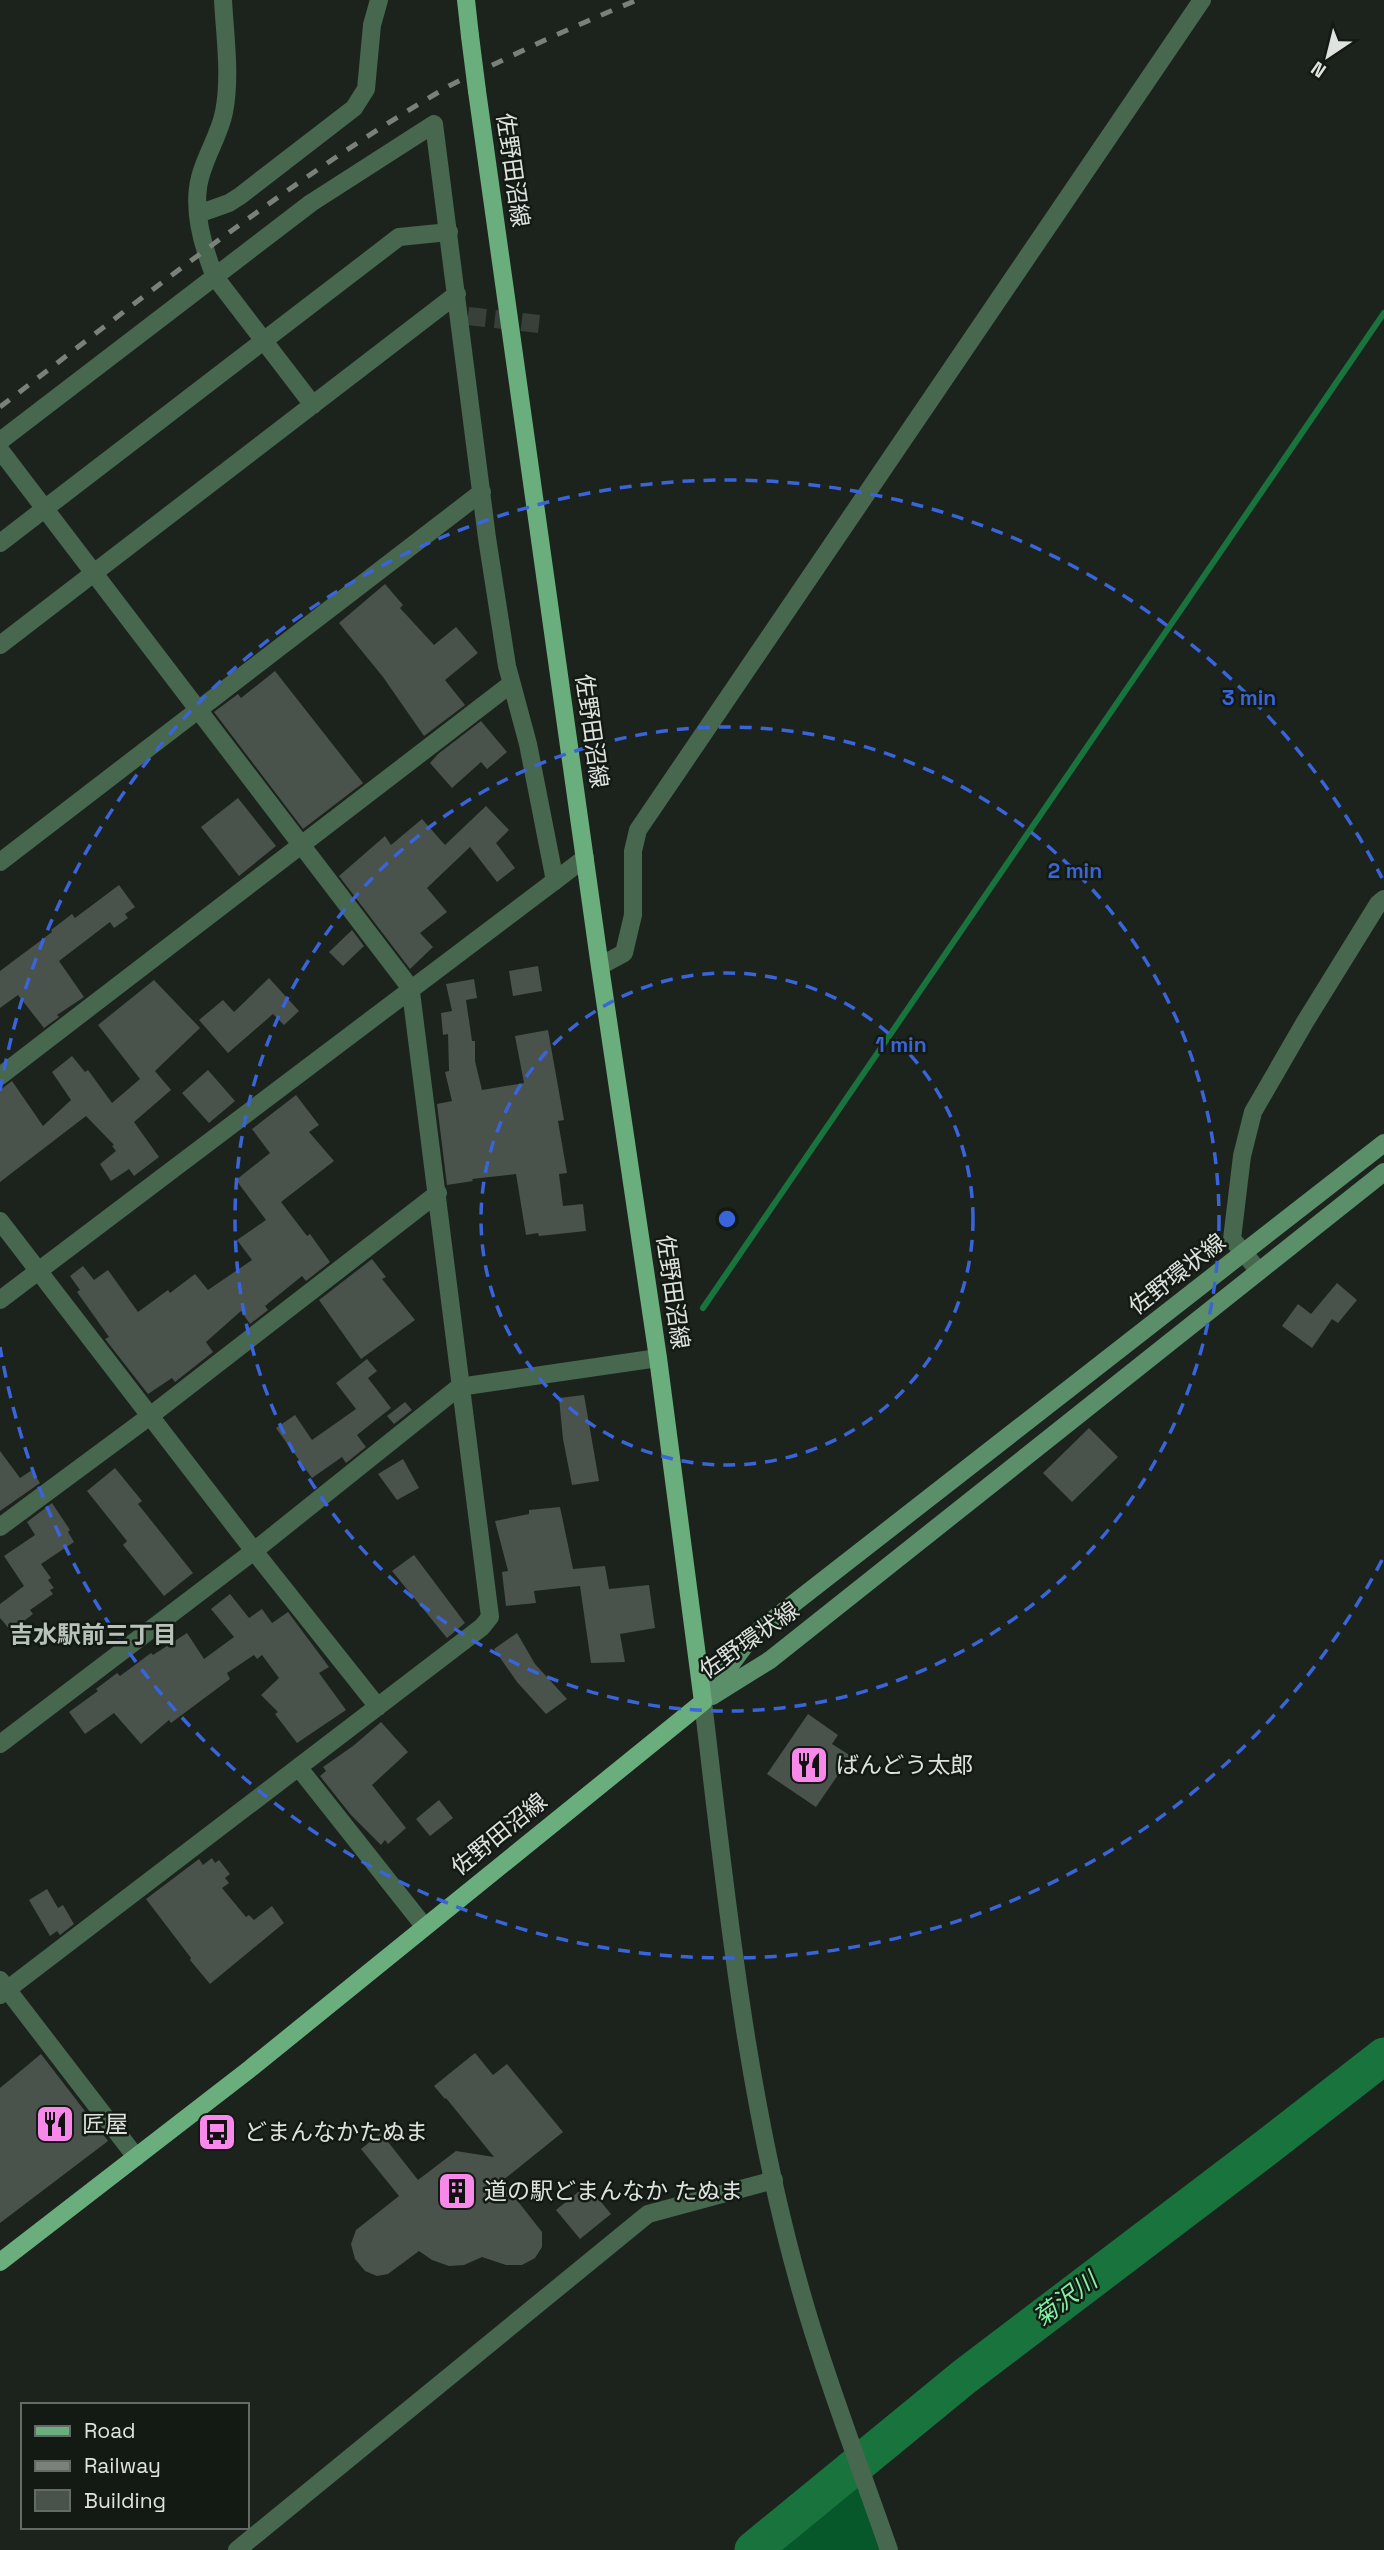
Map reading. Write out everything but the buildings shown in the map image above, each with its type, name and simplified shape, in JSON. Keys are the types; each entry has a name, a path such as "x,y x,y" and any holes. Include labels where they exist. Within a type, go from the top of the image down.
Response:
{"main road":[{"name":"佐野田沼線","path":"0,2262 251,2067 703,1702 658,1358 600,966 466,0"},
{"name":"佐野環状線","path":"703,1702 752,1636 1384,1143"},
{"name":"佐野環状線","path":"703,1702 769,1660 1384,1172"}],"street":[{"path":"223,0 227,69 224,110 198,187 198,214 205,252 215,276 313,405"},
{"path":"198,214 229,203 240,196 354,108 366,89 372,25 379,0"},
{"path":"600,966 624,953 633,915 633,850 638,830 1202,0"},
{"path":"0,441 311,203 434,124 457,294 464,315 482,492 511,684 528,744 555,881"},
{"path":"0,543 398,237 449,232"},
{"path":"0,645 457,294"},
{"path":"0,450 412,991 459,1387 490,1617 482,1627 299,1768 3,1988 136,2157"},
{"path":"0,862 482,492"},
{"path":"0,1076 511,684"},
{"path":"0,1300 585,858"},
{"path":"1259,1271 1232,1239 1242,1156 1253,1112 1305,1022 1378,904 1384,900"},
{"path":"0,1527 150,1416 438,1193"},
{"path":"0,1221 254,1551 378,1707"},
{"path":"0,1744 254,1551 459,1387 658,1358"},
{"path":"703,1702 733,1959 774,2180 805,2305 889,2550"},
{"path":"299,1768 424,1926"},
{"path":"237,2550 649,2214 774,2180"}],"green space":[{"path":"866,2482 889,2550 765,2550"}],"waterway":[{"path":"703,1308 1384,313"},
{"name":"菊沢川","path":"753,2550 964,2377 1384,2056"}],"tunnel":[{"path":"468,316 539,324"}],"railway":[{"path":"0,407 275,199 390,122 462,79 637,0"}],"place":[{"name":"ばんどう太郎","path":"809,1765"},
{"name":"匠屋","path":"55,2124"},
{"name":"どまんなかたぬま","path":"217,2132"},
{"name":"道の駅どまんなか たぬま","path":"457,2191"}],"district":[{"name":"吉水駅前三丁目","path":"93,1634"}]}
